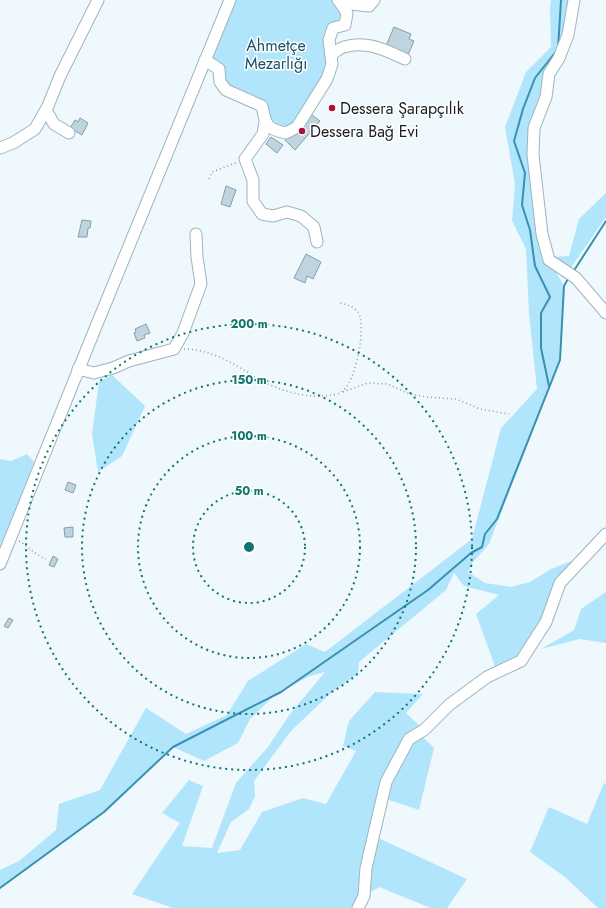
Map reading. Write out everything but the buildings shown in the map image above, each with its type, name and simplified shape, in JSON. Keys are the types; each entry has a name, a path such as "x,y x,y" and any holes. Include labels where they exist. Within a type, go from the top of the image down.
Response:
{"street":[{"path":"0,148 13,143 35,129 46,110 60,76 98,0"},
{"path":"0,564 78,369 158,178 230,0"},
{"path":"338,1 342,3 369,6 374,0"},
{"path":"574,0 568,35 559,58 549,74 546,97 534,128 533,155 542,234 549,260 576,278 606,313"},
{"path":"265,122 274,131 286,133 297,127 328,79 332,64 329,40 333,28 345,25 348,13 338,1"},
{"path":"331,55 343,47 361,44 380,48 405,59"},
{"path":"205,60 219,69 220,82 226,90 262,106 265,122 263,134 245,159 253,180 253,201 262,214 273,216 287,212 301,216 314,227 318,242"},
{"path":"46,110 54,124 69,133"},
{"path":"78,369 94,373 113,368 129,361 174,349 183,333 200,284 196,234"},
{"path":"358,908 364,896 366,868 386,782 409,739 424,730 449,705 487,677 521,661 546,622 560,583 606,534"}],"path":[{"path":"209,178 212,172 245,159"},
{"path":"339,303 349,304 359,313 361,329 357,363 351,381 342,392"},
{"path":"174,349 195,349 220,357 244,369 262,381 284,391 314,395 329,395 342,392 368,382 388,384 407,393 426,397 456,399 480,409 509,414"},
{"path":"11,536 26,546 37,556 46,559"}],"green space":[{"name":"Ahmetçe Mezarlığı","path":"235,0 338,0 345,25 333,28 332,64 297,127 274,131 262,106 226,90 209,62"},
{"path":"551,0 574,0 534,128 549,260 564,286 560,360 489,544 473,562 468,572 485,583 511,587 530,582 551,569 587,555 560,583 521,661 497,672 476,614 499,595 464,586 454,573 446,590 359,662 358,674 332,692 291,731 254,781 255,796 249,809 231,822 217,853 240,850 262,812 303,798 326,804 356,751 343,746 349,721 375,692 423,694 406,713 421,727 406,736 374,836 467,879 447,908 431,908 379,887 367,894 358,908 173,908 132,894 180,823 162,813 189,780 203,786 182,846 212,848 236,783 268,747 290,714 325,672 310,676 276,694 250,719 238,743 204,761 173,747 104,812 0,888 0,870 19,861 56,830 59,804 100,790 146,708 186,734 227,715 248,681 306,644 325,652 472,539 501,428 537,389 529,314 526,249 512,221 515,184 505,127 526,72 551,47"},
{"path":"606,193 606,217 570,269 552,257 569,256 579,219"},
{"path":"112,375 145,406 122,456 98,472 92,434 99,382"},
{"path":"27,454 34,462 0,550 0,459 11,461"},
{"path":"606,592 606,643 580,639 541,649 574,630 581,609"},
{"path":"421,735 434,748 419,810 386,799 390,782 410,742"},
{"path":"604,783 606,784 606,908 598,908 565,877 530,852 549,807 587,824"}],"waterway":[{"path":"549,386 541,348 541,313 550,297 535,266 530,230 522,205 525,173 514,141 523,109 535,78 558,49 561,0"},
{"path":"573,272 606,221"},
{"path":"0,888 104,812 173,747 281,692 428,590 471,553 482,547 485,534 497,519 560,360 564,286 569,277"}],"place":[{"name":"Dessera Şarapçılık","path":"332,108"},
{"name":"Dessera Bağ Evi","path":"302,131"}]}
